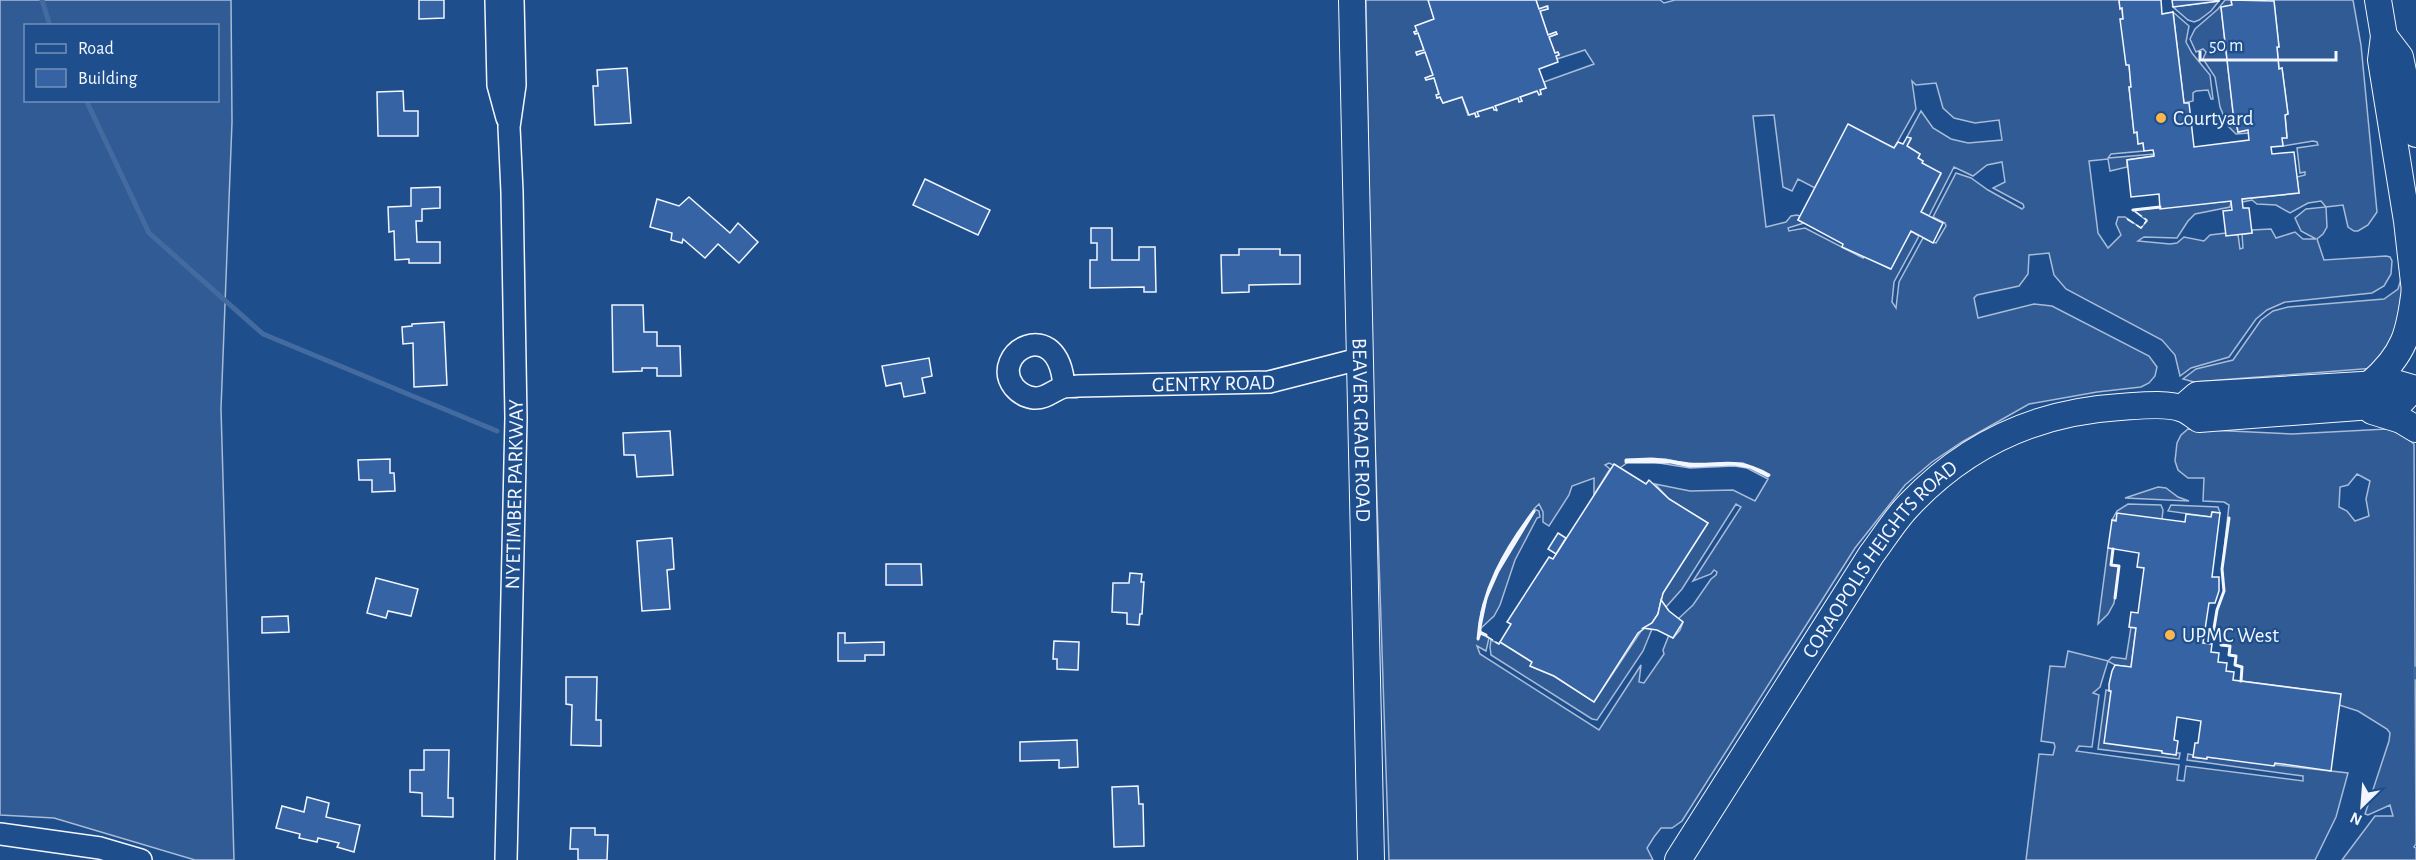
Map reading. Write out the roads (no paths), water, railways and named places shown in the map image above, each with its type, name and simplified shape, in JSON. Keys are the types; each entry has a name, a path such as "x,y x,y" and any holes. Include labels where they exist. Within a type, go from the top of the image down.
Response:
{"main road":[{"name":"BEAVER GRADE ROAD","path":"1352,0 1371,860"},
{"path":"2370,384 2389,368 2403,342 2411,320 2415,294 2407,221 2381,60 2384,36 2378,0"},
{"path":"2384,36 2400,57 2416,134"},
{"name":"CORAOPOLIS HEIGHTS ROAD","path":"1678,860 1871,555 1909,505 1936,480 1980,449 2033,422 2056,415 2120,407 2182,408 2199,419 2354,408 2398,404 2415,389 2396,382 2196,395 2182,408"},
{"path":"2354,408 2380,412 2416,429"}],"street":[{"name":"NYETIMBER PARKWAY","path":"496,0 498,85 509,127"},
{"name":"NYETIMBER PARKWAY","path":"506,860 516,418 509,127 515,85 513,0"},
{"name":"GENTRY ROAD","path":"1064,387 1269,382 1359,359"},
{"path":"0,834 100,848 141,860"}],"waterway":[{"path":"42,0 49,24"},
{"path":"87,102 149,233 263,334 497,431"},
{"path":"2416,669 2416,677"}],"place":[{"name":"Courtyard","path":"2161,118"},
{"name":"UPMC West","path":"2170,635"}]}
